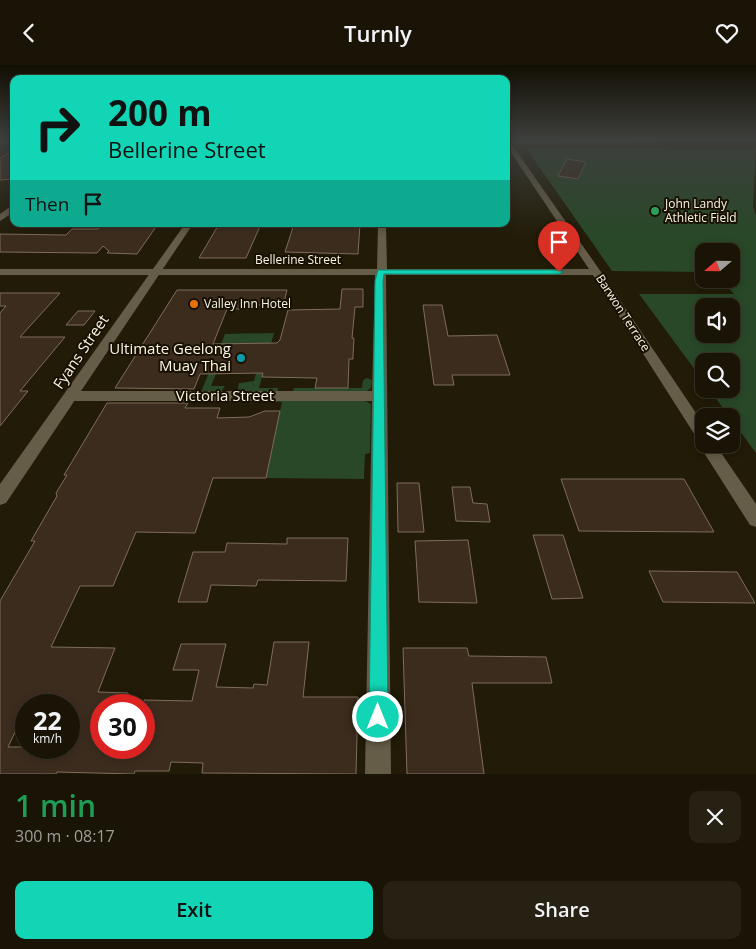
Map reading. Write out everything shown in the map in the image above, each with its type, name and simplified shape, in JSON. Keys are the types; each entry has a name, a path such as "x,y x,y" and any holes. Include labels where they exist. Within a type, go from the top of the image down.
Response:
{"street":[{"name":"Barwon Terrace","path":"528,172 596,272 695,425"},
{"name":"Fyans Street","path":"3,489 72,396 187,227"},
{"path":"378,774 379,281 383,264 382,227"},
{"name":"Bellerine Street","path":"0,272 596,272"},
{"name":"Victoria Street","path":"72,396 379,396"},
{"path":"713,453 756,519"}],"green space":[{"name":"John Landy Athletic Field","path":"543,172 755,172 753,206 756,216 756,453 740,431 740,408 723,408 716,398 740,398 740,353 695,353 695,370 639,294 734,294 728,288 740,288 740,243 695,243 695,272 612,271"},
{"path":"274,333 259,388 278,388 278,391 237,392 239,383 254,381 264,343 228,344 211,386 225,386 221,392 201,392 225,334"},
{"path":"367,378 372,380 371,388 366,392 293,391 294,388 362,388 363,380"},
{"path":"312,398 316,401 351,398 371,404 370,453 365,454 364,479 266,478 282,402 257,401"}],"building":[{"path":"0,172 10,172 10,179 0,180"},
{"path":"560,172 581,172 578,179 558,176"},
{"path":"100,227 156,227 137,254 107,253 109,251 103,246 97,253 0,252 0,234 66,235 72,229 98,229"},
{"path":"217,227 260,227 246,258 199,258"},
{"path":"293,227 360,227 358,254 285,252"},
{"path":"342,289 363,289 363,307 355,307 352,338 354,338 353,359 349,359 348,388 315,388 317,378 262,377 263,373 200,374 194,389 115,388 177,290 287,290 283,306 255,305 254,309 227,309 213,344 277,343 280,340 288,310 340,309"},
{"path":"0,293 60,293 20,337 65,337 20,391 28,391 0,426 0,313 6,306 0,306"},
{"path":"423,305 442,305 448,336 497,335 510,375 452,375 454,385 434,385"},
{"path":"78,311 95,311 84,325 66,325"},
{"path":"107,403 188,403 185,408 220,408 217,418 249,417 265,411 280,411 266,478 213,478 195,533 136,532 113,586 80,586 51,647 115,648 98,692 128,694 90,694 90,759 155,759 155,700 192,701 199,670 173,670 181,644 226,644 216,687 253,688 254,684 267,685 274,642 309,642 303,697 358,697 356,774 202,773 203,763 171,762 169,771 135,771 134,774 57,772 56,774 0,774 0,601 35,541 31,541 67,475 64,475"},
{"path":"561,479 684,479 714,532 579,531"},
{"path":"397,483 419,483 424,532 398,532"},
{"path":"452,487 470,487 473,503 487,504 490,522 456,521"},
{"path":"533,535 563,535 583,598 552,599"},
{"path":"287,538 348,538 346,581 258,580 256,586 211,585 207,602 178,602 193,552 225,552 227,543 287,544"},
{"path":"468,540 477,603 419,602 415,541"},
{"path":"649,571 737,572 755,603 663,602"},
{"path":"403,648 467,648 469,656 546,657 552,683 472,683 484,774 407,774"}],"place":[{"name":"John Landy Athletic Field","path":"655,211"},
{"name":"Valley Inn Hotel","path":"194,304"},
{"name":"Ultimate Geelong Muay Thai","path":"241,358"}],"route":[{"path":"378,717 379,281 381,272 559,272"}]}
